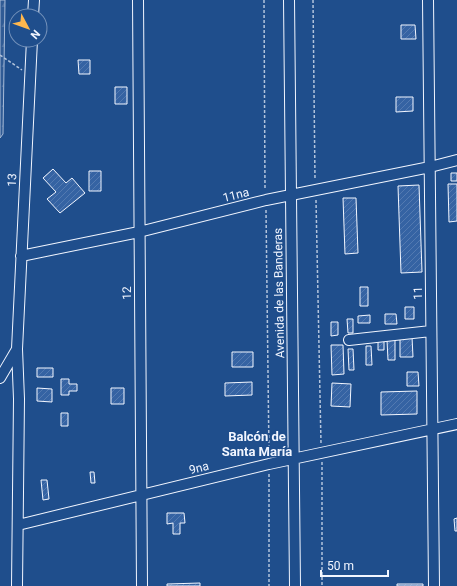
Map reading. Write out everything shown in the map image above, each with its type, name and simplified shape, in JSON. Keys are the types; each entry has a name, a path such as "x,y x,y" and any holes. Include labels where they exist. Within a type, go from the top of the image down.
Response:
{"street":[{"name":"12","path":"138,0 142,586"},
{"name":"Avenida de las Banderas","path":"289,0 295,586"},
{"name":"11","path":"428,0 434,586"},
{"name":"13","path":"17,586 19,399 17,349 32,48"},
{"name":"11na","path":"21,256 139,232 266,200 430,167 457,160"},
{"path":"349,340 431,331"},
{"path":"0,378 17,349"},
{"name":"9na","path":"18,525 269,464 457,424"}],"path":[{"path":"264,0 269,586"},
{"path":"313,0 322,452 322,586"},
{"path":"0,55 30,75"}],"green space":[{"path":"0,0 5,0 3,134 0,138"}],"building":[{"path":"401,25 415,25 416,39 401,39"},
{"path":"78,60 90,60 90,74 79,74"},
{"path":"115,87 127,87 127,104 115,104"},
{"path":"396,97 413,97 413,111 396,112"},
{"path":"53,169 66,183 72,178 85,193 60,213 47,199 56,192 43,178"},
{"path":"89,171 101,171 101,191 89,191"},
{"path":"451,173 457,173 457,181 451,181"},
{"path":"448,184 457,184 457,221 449,222"},
{"path":"419,185 422,272 401,273 398,186"},
{"path":"343,198 356,198 358,253 345,254"},
{"path":"360,287 368,287 368,306 360,306"},
{"path":"405,307 414,307 414,319 405,319"},
{"path":"385,314 396,314 397,324 385,324"},
{"path":"370,315 370,323 358,323 358,316"},
{"path":"347,319 353,319 353,333 348,333"},
{"path":"331,322 338,322 338,335 331,336"},
{"path":"412,337 413,357 400,357 400,338"},
{"path":"387,340 395,340 395,360 388,360"},
{"path":"378,341 384,341 384,350 378,350"},
{"path":"331,345 343,345 344,374 332,375"},
{"path":"366,346 371,346 372,365 366,365"},
{"path":"348,349 353,349 354,370 349,370"},
{"path":"232,352 253,352 253,367 232,367"},
{"path":"37,368 53,368 53,377 37,377"},
{"path":"407,372 418,372 419,386 407,386"},
{"path":"61,379 69,379 69,384 77,384 77,391 69,391 69,395 61,395"},
{"path":"252,382 252,395 225,396 225,383"},
{"path":"332,383 351,384 350,407 331,406"},
{"path":"37,388 52,389 52,402 37,401"},
{"path":"111,388 124,388 124,404 111,404"},
{"path":"417,391 417,414 381,415 381,392"},
{"path":"61,413 68,413 68,426 61,426"},
{"path":"90,472 94,472 95,483 91,483"},
{"path":"41,480 47,480 49,499 43,500"},
{"path":"167,513 184,513 185,523 180,523 180,534 173,534 173,523 167,524"},
{"path":"457,518 457,531 455,531 454,519"},
{"path":"200,583 200,586 167,586 167,584"},
{"path":"397,584 423,584 423,586 397,586"}],"district":[{"name":"Balcón de Santa María","path":"257,444"}]}
